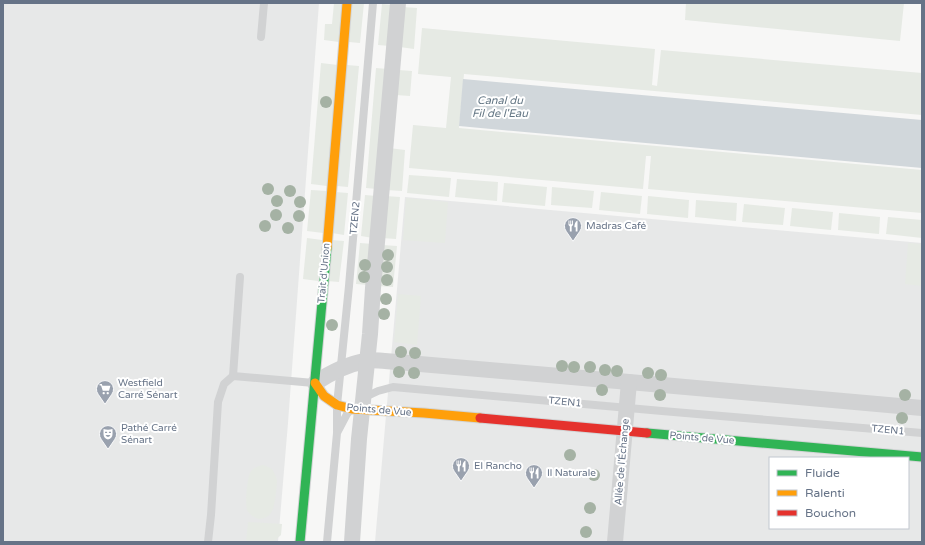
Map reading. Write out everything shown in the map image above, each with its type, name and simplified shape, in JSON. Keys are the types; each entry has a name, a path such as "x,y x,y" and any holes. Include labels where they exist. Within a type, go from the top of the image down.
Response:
{"street":[{"name":"Trait d'Union","path":"300,542 347,3"},
{"path":"352,542 360,435 359,405 368,360 398,3"},
{"path":"315,383 326,376 353,364 368,360 922,408"},
{"name":"Allée de l'Échange","path":"615,542 629,382"},
{"name":"Points de Vue","path":"315,383 324,396 337,405 359,405 381,411 424,413 922,457"},
{"path":"360,435 364,425 370,417 381,411"}],"lane":[{"path":"261,37 264,3"},
{"name":"TZEN2","path":"337,433 337,405 349,286 373,3"},
{"path":"208,542 218,402 224,384 233,376 240,277"},
{"path":"233,376 315,383"},
{"name":"TZEN1","path":"359,405 378,390 393,387 922,433"},
{"path":"327,542 337,433 347,414 359,405"}],"shaded area":[{"name":"Westfield Carré Sénart","path":"3,3 319,3 278,542 3,542"},
{"path":"334,3 343,3 339,42 324,40 325,24 332,24"},
{"path":"352,3 364,3 360,43 349,42"},
{"path":"686,3 904,3 900,41 685,20"},
{"path":"382,4 393,5 390,46 378,45"},
{"path":"403,7 417,8 414,49 400,47"},
{"path":"422,28 655,49 652,85 657,86 661,50 922,73 922,115 464,74 459,128 922,170 922,213 648,189 651,156 646,156 643,189 409,168 413,125 446,128 451,77 418,74"},
{"path":"321,63 338,65 327,186 311,184"},
{"path":"347,65 359,66 348,187 337,186"},
{"path":"376,68 388,69 377,189 366,188"},
{"path":"398,70 412,71 410,96 396,95"},
{"path":"389,148 405,150 402,191 386,190"},
{"path":"409,175 451,178 449,197 407,193"},
{"path":"457,179 498,182 497,201 455,197"},
{"path":"504,183 547,187 545,206 502,202"},
{"path":"552,187 594,191 592,208 551,205"},
{"path":"311,190 327,191 323,233 307,231"},
{"path":"335,192 348,193 344,235 332,233"},
{"path":"601,192 642,196 640,214 599,210"},
{"path":"365,195 377,196 373,238 361,236"},
{"path":"385,196 400,197 396,239 382,238"},
{"path":"648,196 689,200 688,218 647,214"},
{"path":"405,197 922,243 922,542 375,542"},
{"path":"406,198 448,202 445,243 403,240"},
{"path":"696,200 737,203 736,221 695,217"},
{"path":"744,204 785,208 783,225 742,222"},
{"path":"792,208 833,212 831,230 790,226"},
{"path":"839,213 880,217 879,234 838,230"},
{"path":"888,217 922,220 922,238 886,234"},
{"path":"307,238 322,240 318,281 303,279"},
{"path":"331,240 344,241 339,282 327,281"},
{"path":"360,243 373,244 369,285 356,284"},
{"path":"908,243 922,244 922,286 905,284"},
{"path":"382,245 397,246 393,287 377,286"},
{"path":"398,294 421,296 417,345 394,342"},
{"path":"263,465 272,469 277,480 277,487 271,513 267,517 259,519 255,518 249,513 246,502 250,473"},
{"path":"248,522 282,524 281,535 273,542 246,542"}],"water":[{"name":"Canal du Fil de l'Eau","path":"463,79 922,120 922,168 459,126"}],"traffic: fast":[{"path":"300,542 327,248"},
{"path":"647,433 922,457"}],"traffic: slow":[{"path":"327,248 347,3"},
{"path":"315,383 324,396 337,405 352,409 480,418"}],"traffic: jam":[{"path":"480,418 647,433"}],"place":[{"name":"Madras Café","path":"573,241"},
{"name":"Westfield Carré Sénart","path":"105,404"},
{"name":"Pathé Carré Sénart","path":"108,449"},
{"name":"El Rancho","path":"461,481"},
{"name":"Il Naturale","path":"534,488"}]}
